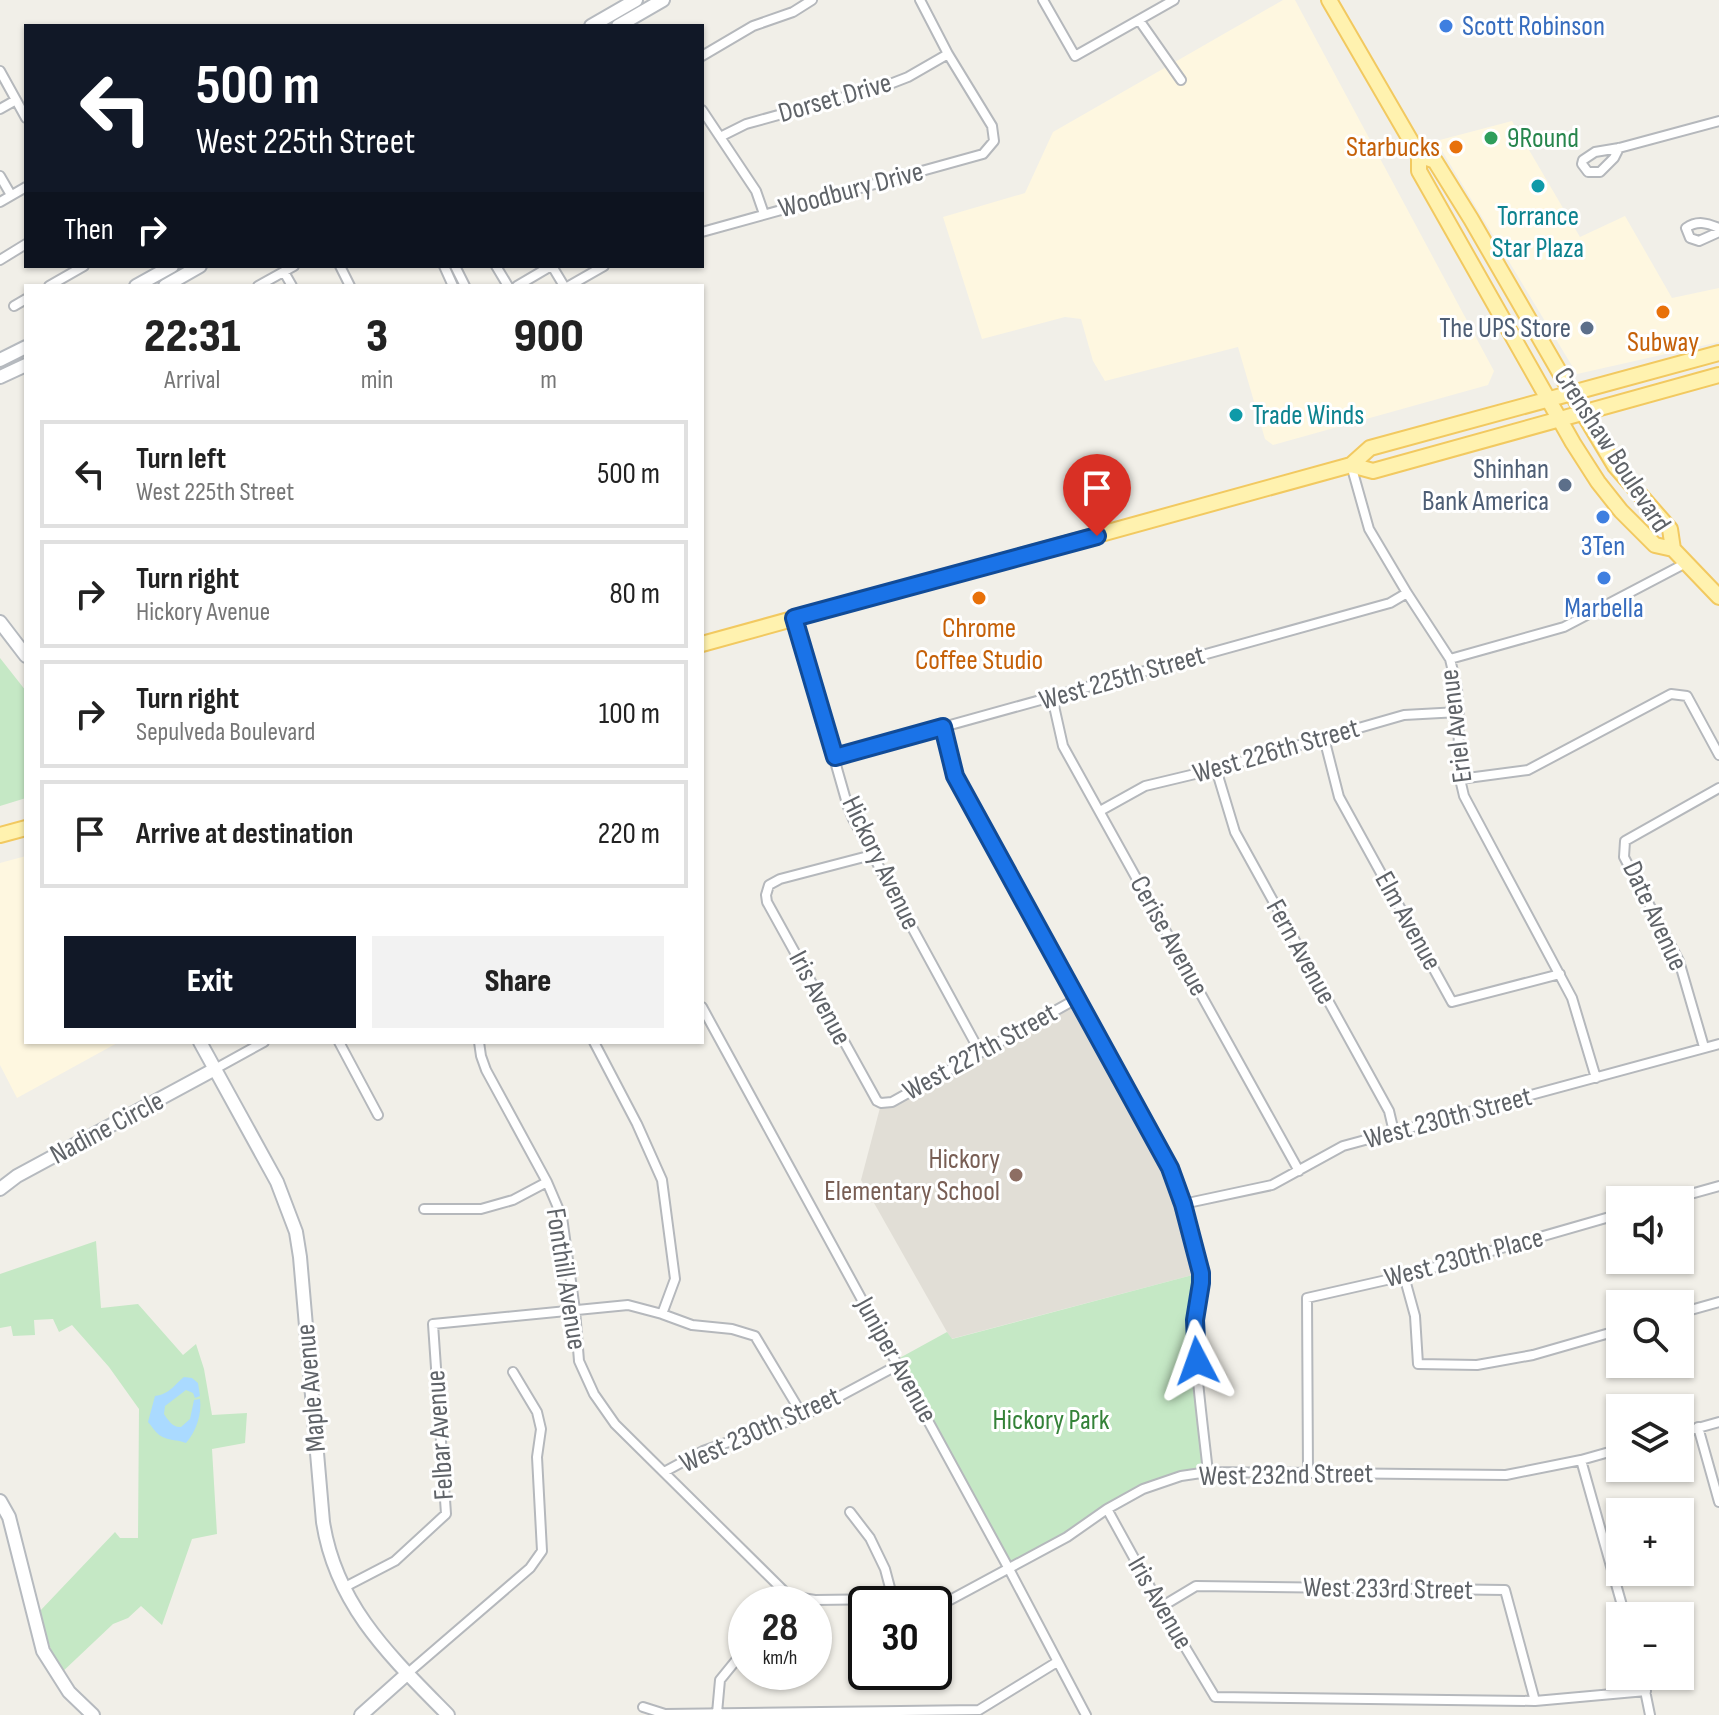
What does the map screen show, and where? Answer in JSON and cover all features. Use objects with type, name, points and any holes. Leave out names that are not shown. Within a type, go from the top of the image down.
[{"type":"main road","name":"Crenshaw Boulevard","points":[[1329,0],[1419,155],[1419,171],[1598,482],[1621,511],[1655,545],[1673,549]]},
{"type":"main road","name":"Crenshaw Boulevard","points":[[1419,155],[1435,161],[1615,466],[1670,529],[1673,549],[1719,597]]},
{"type":"main road","points":[[704,643],[1351,465],[1370,448],[1719,353]]},
{"type":"main road","points":[[1351,465],[1373,471],[1719,375]]},
{"type":"main road","points":[[0,835],[24,829]]},
{"type":"street","points":[[594,24],[636,0]]},
{"type":"street","points":[[621,24],[663,0]]},
{"type":"street","points":[[920,0],[948,54]]},
{"type":"street","points":[[1043,0],[1075,56],[1174,0]]},
{"type":"street","points":[[704,55],[753,26],[793,12],[810,1]]},
{"type":"street","points":[[1139,20],[1181,80]]},
{"type":"street","name":"Dorset Drive","points":[[720,137],[746,124],[890,84],[948,54]]},
{"type":"street","name":"Woodbury Drive","points":[[704,231],[983,154],[994,141],[992,126],[948,54]]},
{"type":"street","points":[[0,71],[24,114]]},
{"type":"street","points":[[0,109],[16,100]]},
{"type":"street","points":[[704,113],[756,191],[764,214]]},
{"type":"street","points":[[1619,148],[1719,121]]},
{"type":"street","points":[[0,176],[11,195]]},
{"type":"street","points":[[0,202],[24,188]]},
{"type":"street","points":[[0,260],[24,245]]},
{"type":"street","points":[[52,284],[80,268]]},
{"type":"street","points":[[169,284],[197,268]]},
{"type":"street","points":[[262,284],[291,268]]},
{"type":"street","points":[[520,284],[548,268]]},
{"type":"street","points":[[570,284],[600,268]]},
{"type":"street","points":[[140,284],[167,269]]},
{"type":"street","points":[[284,272],[291,284]]},
{"type":"street","points":[[14,306],[24,300]]},
{"type":"street","points":[[24,348],[2,359],[4,374],[24,366]]},
{"type":"street","name":"Eriel Avenue","points":[[1351,465],[1369,529],[1450,659],[1457,688],[1460,779],[1464,796],[1572,998],[1596,1078]]},
{"type":"street","points":[[1450,659],[1564,627],[1686,563]]},
{"type":"street","name":"West 225th Street","points":[[835,757],[1390,603],[1407,593]]},
{"type":"street","name":"Hickory Avenue","points":[[794,618],[848,807],[980,1052]]},
{"type":"street","points":[[0,622],[24,653]]},
{"type":"street","points":[[1460,779],[1528,770],[1671,694],[1687,696],[1719,755]]},
{"type":"street","name":"Cerise Avenue","points":[[1052,697],[1063,746],[1299,1171]]},
{"type":"street","name":"West 226th Street","points":[[1100,811],[1145,786],[1404,715],[1459,712]]},
{"type":"street","points":[[943,727],[955,776],[1170,1168],[1183,1204],[1201,1273],[1194,1333],[1208,1472]]},
{"type":"street","name":"Elm Avenue","points":[[1324,738],[1339,797],[1452,1002],[1560,974]]},
{"type":"street","name":"Fern Avenue","points":[[1216,769],[1235,832],[1389,1111],[1394,1132]]},
{"type":"street","name":"Date Avenue","points":[[1704,1047],[1679,961],[1624,857],[1625,841],[1719,788]]},
{"type":"street","name":"Iris Avenue","points":[[872,855],[773,881],[767,890],[767,902],[872,1095],[881,1103]]},
{"type":"street","name":"West 227th Street","points":[[881,1103],[892,1102],[1078,998]]},
{"type":"street","name":"Juniper Avenue","points":[[704,1011],[1086,1715]]},
{"type":"street","name":"Maple Avenue","points":[[201,1044],[277,1182],[296,1232],[328,1548],[343,1588],[368,1628],[448,1715]]},
{"type":"street","points":[[215,1069],[260,1044]]},
{"type":"street","points":[[340,1044],[378,1115]]},
{"type":"street","name":"Fonthill Avenue","points":[[479,1044],[486,1070],[547,1182],[562,1217],[579,1361],[594,1394],[615,1424],[779,1586]]},
{"type":"street","points":[[595,1044],[662,1180],[675,1279],[662,1314]]},
{"type":"street","name":"West 230th Street","points":[[1183,1204],[1272,1185],[1343,1146],[1719,1044]]},
{"type":"street","name":"Nadine Circle","points":[[0,1189],[17,1176],[215,1069]]},
{"type":"street","points":[[424,1209],[481,1209],[513,1200],[547,1182]]},
{"type":"street","points":[[1694,1193],[1719,1186]]},
{"type":"street","name":"West 230th Place","points":[[1308,1473],[1307,1298],[1404,1276],[1606,1218]]},
{"type":"street","points":[[1404,1276],[1415,1316],[1418,1364],[1477,1365],[1533,1355],[1606,1334]]},
{"type":"street","points":[[1694,1309],[1719,1302]]},
{"type":"street","points":[[575,1310],[628,1305],[692,1325],[732,1329],[755,1336],[803,1416]]},
{"type":"street","name":"Felbar Avenue","points":[[343,1588],[395,1561],[446,1514],[433,1324],[575,1310]]},
{"type":"street","name":"West 230th Street","points":[[664,1472],[703,1451],[803,1416],[898,1365]]},
{"type":"street","points":[[361,1715],[530,1568],[542,1551],[537,1457],[541,1429],[537,1412],[513,1372]]},
{"type":"street","points":[[1694,1428],[1719,1422]]},
{"type":"street","points":[[1698,1427],[1719,1502]]},
{"type":"street","name":"West 232nd Street","points":[[952,1599],[1067,1537],[1143,1489],[1181,1476],[1208,1472],[1506,1475],[1606,1453]]},
{"type":"street","points":[[1581,1460],[1621,1602]]},
{"type":"street","points":[[0,1501],[9,1517],[43,1651],[69,1692],[93,1715]]},
{"type":"street","name":"Iris Avenue","points":[[1107,1509],[1215,1697],[1535,1701]]},
{"type":"street","points":[[850,1512],[870,1538],[890,1586]]},
{"type":"street","name":"West 233rd Street","points":[[1161,1607],[1196,1586],[1505,1590],[1535,1701]]},
{"type":"street","points":[[643,1707],[665,1714],[979,1710],[1057,1662]]},
{"type":"street","points":[[717,1713],[720,1680],[728,1670]]},
{"type":"street","points":[[1535,1701],[1646,1691],[1650,1715]]},
{"type":"shaded area","points":[[1283,0],[1295,0],[1494,371],[1488,385],[1273,445],[1265,439],[1238,347],[1105,381],[1093,361],[1081,319],[1065,317],[982,339],[943,217],[1025,193],[1053,132]]},
{"type":"shaded area","points":[[1512,121],[1580,237],[1625,216],[1672,298],[1719,288],[1719,342],[1577,374],[1436,141]]},
{"type":"shaded area","points":[[24,857],[24,1044],[115,1044],[17,1098],[0,1065],[0,863]]},
{"type":"shaded area","name":"Hickory Elementary School","points":[[1077,1000],[1169,1170],[1200,1273],[951,1339],[861,1180],[881,1104]]},
{"type":"green space","points":[[0,658],[24,688],[24,799],[0,806]]},
{"type":"green space","points":[[96,1241],[101,1308],[138,1304],[183,1355],[196,1344],[212,1415],[247,1413],[245,1443],[212,1449],[217,1534],[192,1539],[162,1625],[141,1606],[128,1618],[113,1624],[59,1675],[39,1612],[115,1532],[120,1538],[138,1538],[139,1409],[109,1367],[72,1325],[59,1332],[53,1319],[34,1320],[35,1335],[13,1336],[11,1326],[0,1328],[0,1274]]},
{"type":"green space","name":"Hickory Park","points":[[1200,1273],[1195,1309],[1206,1471],[1181,1475],[1107,1508],[1009,1567],[896,1360],[947,1332],[952,1339]]},
{"type":"water","points":[[184,1377],[198,1383],[200,1396],[195,1398],[193,1393],[186,1390],[165,1406],[164,1414],[173,1425],[181,1427],[190,1419],[194,1400],[200,1399],[198,1422],[186,1443],[163,1437],[148,1422],[155,1396],[168,1391]]},
{"type":"place","name":"Scott Robinson","points":[[1446,26]]},
{"type":"place","name":"9Round","points":[[1491,138]]},
{"type":"place","name":"Starbucks","points":[[1456,147]]},
{"type":"place","name":"Torrance Star Plaza","points":[[1538,186]]},
{"type":"place","name":"Subway","points":[[1663,312]]},
{"type":"place","name":"The UPS Store","points":[[1587,328]]},
{"type":"place","name":"Trade Winds","points":[[1236,415]]},
{"type":"place","name":"Shinhan Bank America","points":[[1565,485]]},
{"type":"place","name":"3Ten","points":[[1603,517]]},
{"type":"place","name":"Marbella","points":[[1604,578]]},
{"type":"place","name":"Chrome Coffee Studio","points":[[979,598]]},
{"type":"place","name":"Hickory Elementary School","points":[[1016,1175]]},
{"type":"route","points":[[1097,536],[794,618],[835,757],[943,727],[955,776],[1177,1185],[1201,1273],[1194,1333],[1197,1361]]}]
